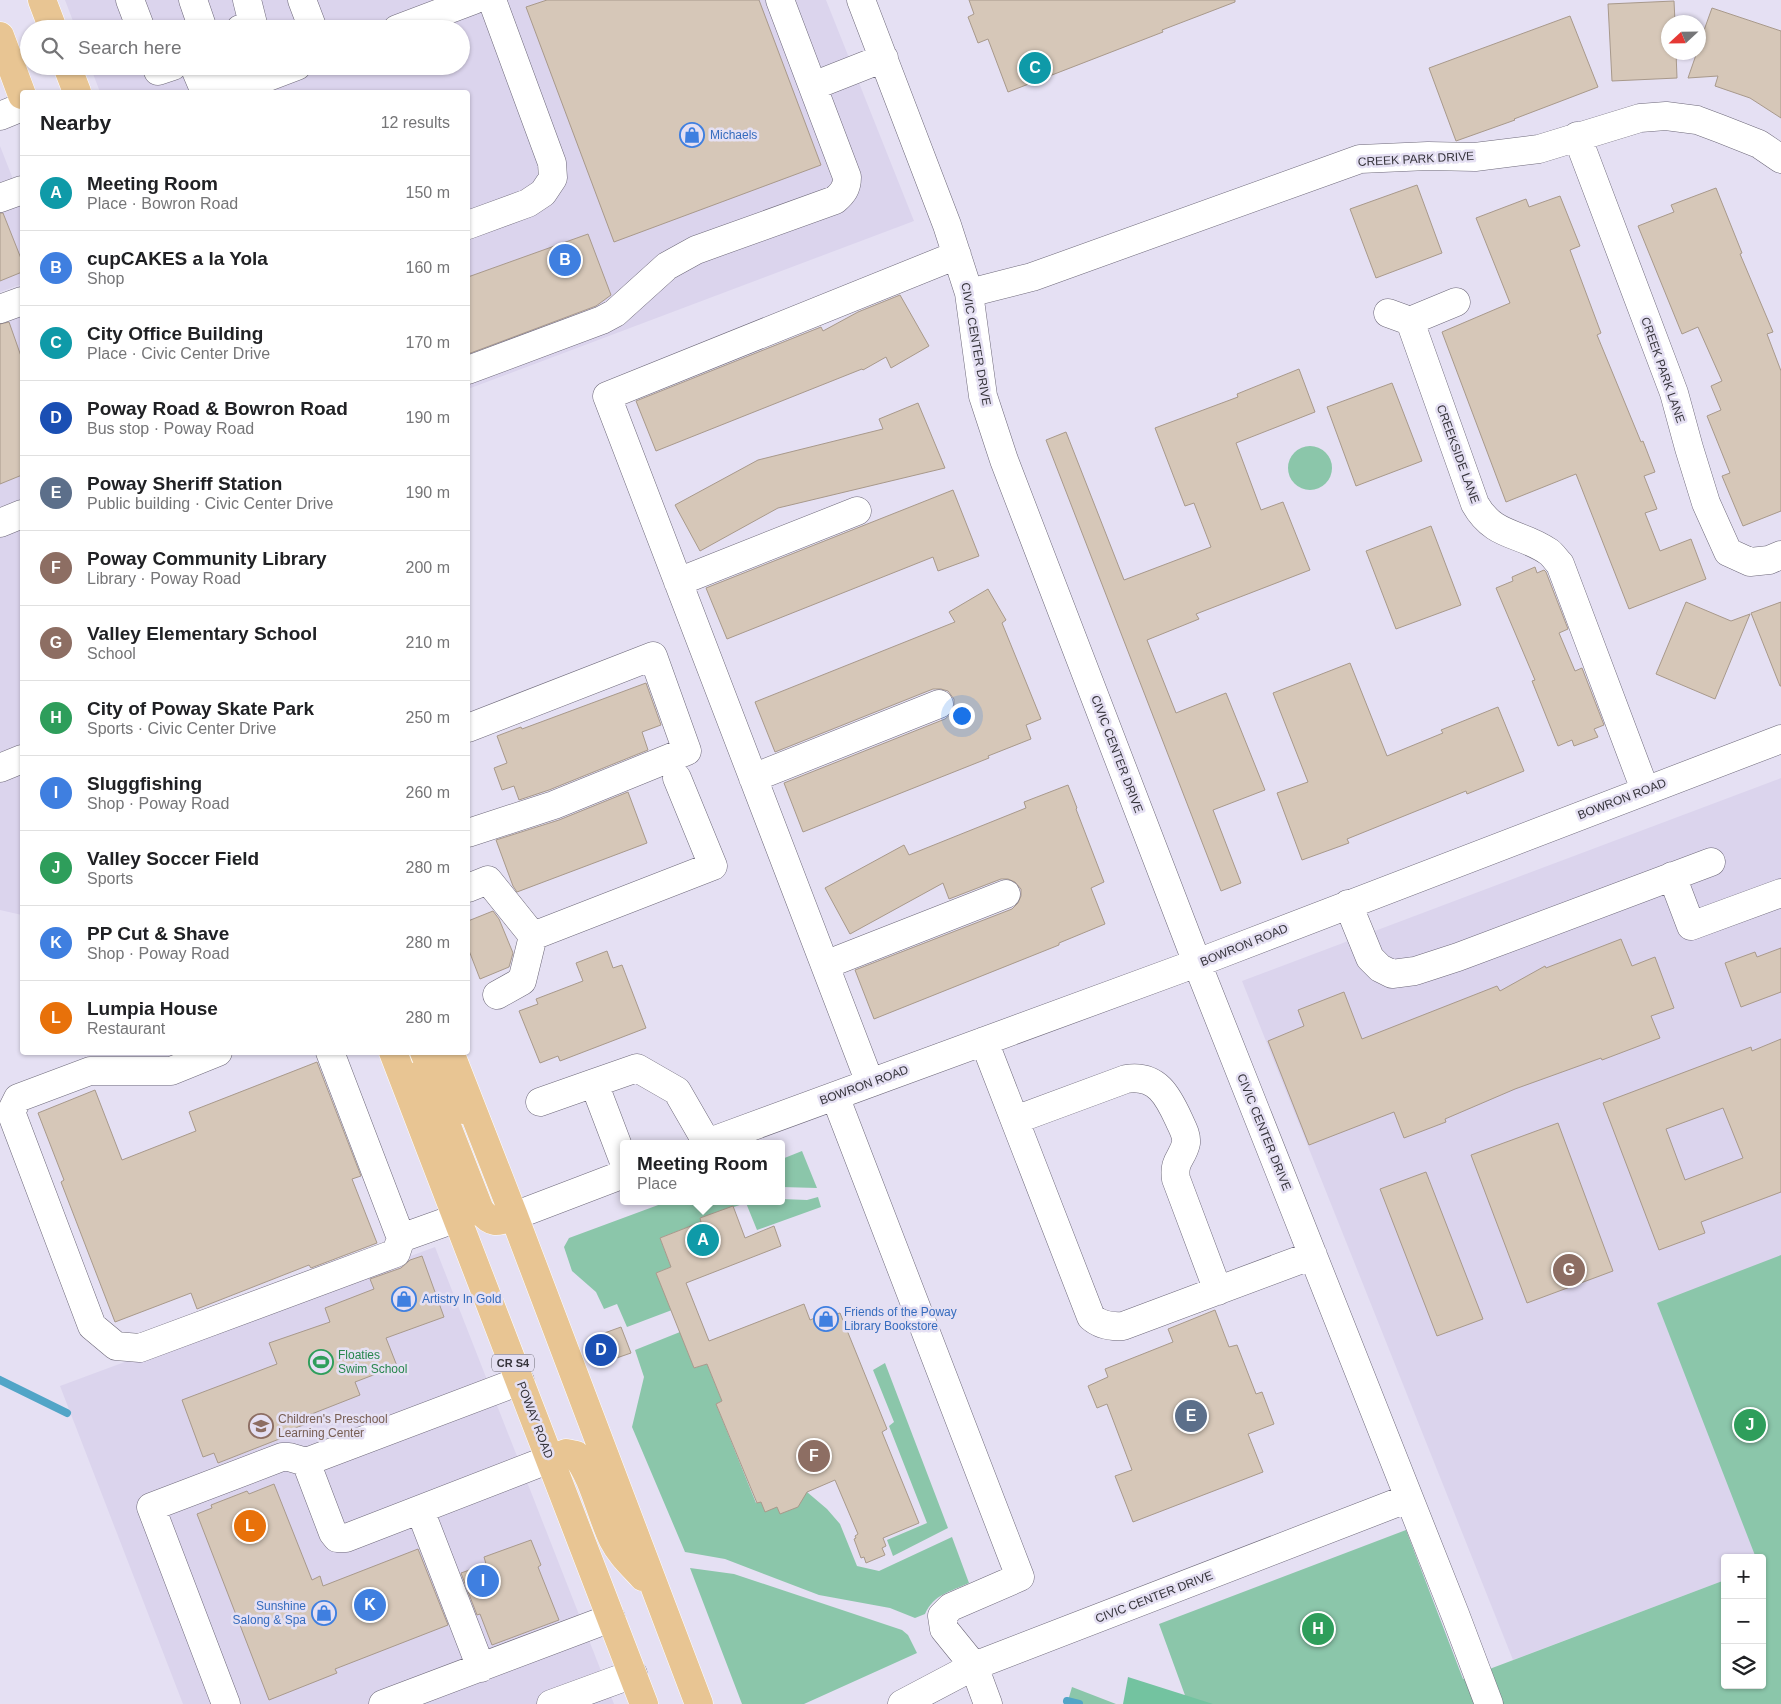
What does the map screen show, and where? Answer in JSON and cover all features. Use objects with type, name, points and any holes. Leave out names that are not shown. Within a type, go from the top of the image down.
[{"type":"main road","points":[[42,0],[50,20]]},
{"type":"main road","points":[[0,36],[20,90]]},
{"type":"main road","points":[[71,75],[76,90]]},
{"type":"main road","points":[[425,1055],[432,1072],[478,1126]]},
{"type":"main road","points":[[451,1055],[514,1216],[655,1591],[700,1704]]},
{"type":"main road","points":[[396,1060],[439,1111],[447,1126],[480,1210],[487,1218],[497,1222],[514,1216]]},
{"type":"main road","name":"POWAY ROAD","points":[[396,1060],[644,1704]]},
{"type":"main road","points":[[550,1459],[566,1452],[576,1455],[586,1472],[614,1541],[622,1554],[655,1591]]},
{"type":"street","points":[[130,0],[138,20]]},
{"type":"street","points":[[193,0],[200,20]]},
{"type":"street","points":[[246,0],[252,20]]},
{"type":"street","points":[[302,0],[310,20]]},
{"type":"street","points":[[421,20],[474,0]]},
{"type":"street","points":[[470,224],[528,204],[543,193],[553,178],[552,163],[492,0]]},
{"type":"street","points":[[470,369],[602,320],[616,313],[667,266],[696,250],[835,200],[845,189],[847,177],[780,0]]},
{"type":"street","name":"CIVIC CENTER DRIVE","points":[[861,0],[947,225],[969,293],[982,396],[992,426],[1197,963],[1490,1704]]},
{"type":"street","points":[[813,86],[884,58]]},
{"type":"street","points":[[197,75],[203,90]]},
{"type":"street","points":[[225,75],[240,90],[276,75]]},
{"type":"street","points":[[0,116],[20,108]]},
{"type":"street","name":"CREEK PARK DRIVE","points":[[969,293],[1032,276],[1360,159],[1428,156],[1475,157],[1539,149],[1640,118],[1666,116],[1697,120],[1759,144],[1781,159]]},
{"type":"street","name":"CREEK PARK LANE","points":[[1577,136],[1674,393],[1706,503],[1728,552],[1750,562],[1769,560],[1781,555]]},
{"type":"street","points":[[0,198],[20,191]]},
{"type":"street","points":[[870,1083],[607,396],[957,255]]},
{"type":"street","points":[[0,309],[20,302]]},
{"type":"street","name":"CREEKSIDE LANE","points":[[1456,302],[1399,317],[1475,504],[1482,515],[1494,527],[1549,552],[1560,564],[1645,790]]},
{"type":"street","points":[[678,582],[857,511]]},
{"type":"street","points":[[0,523],[20,515]]},
{"type":"street","points":[[470,727],[653,656],[687,751],[554,805],[470,832]]},
{"type":"street","points":[[753,778],[939,704]]},
{"type":"street","name":"BOWRON ROAD","points":[[714,1140],[1197,963],[1781,739]]},
{"type":"street","points":[[0,768],[20,760]]},
{"type":"street","points":[[533,936],[713,866],[677,778]]},
{"type":"street","points":[[1348,904],[1370,958],[1380,968],[1392,974],[1415,971],[1458,957],[1711,862]]},
{"type":"street","points":[[1672,876],[1691,926],[1781,893]]},
{"type":"street","points":[[470,887],[488,880],[533,936]]},
{"type":"street","points":[[825,965],[1006,894]]},
{"type":"street","points":[[497,995],[522,981],[533,936]]},
{"type":"street","points":[[984,1041],[1091,1317],[1096,1321],[1103,1325],[1123,1326],[1313,1255]]},
{"type":"street","points":[[211,1055],[171,1071],[90,1071],[18,1098],[12,1112],[92,1326],[116,1346],[140,1348],[396,1253],[401,1238],[331,1055]]},
{"type":"street","points":[[540,1102],[638,1068],[677,1091],[704,1140]]},
{"type":"street","points":[[1014,1120],[1135,1077],[1146,1080],[1162,1090],[1171,1102],[1186,1136],[1183,1150],[1176,1165],[1176,1179],[1218,1291]]},
{"type":"street","points":[[594,1083],[620,1151]]},
{"type":"street","points":[[835,1096],[1020,1577],[951,1607],[942,1616],[944,1629],[974,1666],[988,1704]]},
{"type":"street","points":[[514,1216],[620,1176]]},
{"type":"street","points":[[401,1238],[457,1218]]},
{"type":"street","points":[[226,1704],[151,1507],[282,1456],[306,1462],[520,1381]]},
{"type":"street","points":[[306,1462],[333,1533],[337,1538],[346,1538],[550,1459]]},
{"type":"street","name":"CIVIC CENTER DRIVE","points":[[902,1704],[974,1666],[1409,1498]]},
{"type":"street","points":[[420,1510],[481,1668]]},
{"type":"street","points":[[383,1704],[611,1618]]},
{"type":"street","points":[[551,1704],[633,1674]]},
{"type":"shaded area","points":[[65,0],[826,0],[914,221],[470,388],[470,90],[99,90],[93,75],[470,75],[470,20],[73,20]]},
{"type":"shaded area","points":[[0,146],[20,197],[20,285],[0,292]]},
{"type":"shaded area","points":[[20,286],[20,915],[0,910],[0,294]]},
{"type":"shaded area","points":[[1781,778],[1781,1558],[1766,1558],[1766,1554],[1721,1554],[1721,1582],[1513,1660],[1242,981]]},
{"type":"shaded area","points":[[435,1247],[614,1704],[183,1704],[60,1386]]},
{"type":"green space","points":[[1314,446],[1326,452],[1331,459],[1331,477],[1326,484],[1319,489],[1306,490],[1294,484],[1289,477],[1288,464],[1294,452],[1301,447]]},
{"type":"green space","points":[[802,1151],[817,1188],[785,1187],[785,1158]]},
{"type":"green space","points":[[818,1197],[821,1207],[757,1230],[747,1205],[785,1205],[785,1199],[807,1200]]},
{"type":"green space","points":[[658,1205],[740,1205],[700,1218],[701,1222],[660,1238],[671,1267],[656,1273],[672,1310],[627,1327],[617,1304],[604,1309],[596,1292],[572,1271],[564,1247],[569,1238]]},
{"type":"green space","points":[[1781,1255],[1781,1704],[1204,1704],[1186,1698],[1159,1624],[1406,1530],[1463,1679],[1721,1582],[1721,1689],[1766,1689],[1766,1554],[1754,1554],[1657,1303]]},
{"type":"green space","points":[[680,1332],[694,1368],[707,1364],[722,1401],[716,1404],[756,1503],[807,1492],[827,1509],[840,1524],[857,1566],[879,1571],[952,1537],[969,1583],[949,1591],[938,1598],[925,1614],[915,1618],[890,1608],[819,1595],[725,1559],[685,1552],[632,1427],[644,1377],[635,1350]]},
{"type":"green space","points":[[885,1363],[948,1528],[893,1556],[887,1540],[927,1523],[889,1426],[894,1422],[873,1370]]},
{"type":"green space","points":[[690,1568],[734,1574],[902,1630],[908,1635],[917,1653],[804,1704],[742,1704]]},
{"type":"green space","points":[[1128,1677],[1213,1704],[1123,1704]]},
{"type":"green space","points":[[1072,1687],[1116,1704],[1067,1704]]},
{"type":"building","name":"Michaels","points":[[547,0],[759,0],[821,165],[614,242],[526,7]]},
{"type":"building","points":[[969,0],[1235,0],[1235,2],[1008,92],[988,39],[978,43],[968,17],[974,14]]},
{"type":"building","points":[[1674,1],[1675,15],[1661,15],[1661,60],[1676,60],[1677,78],[1612,81],[1608,4]]},
{"type":"building","points":[[1712,8],[1781,31],[1781,118],[1750,98],[1715,86],[1718,76],[1688,78],[1694,60],[1706,60],[1706,25]]},
{"type":"building","points":[[1570,16],[1598,87],[1456,141],[1429,68]]},
{"type":"building","points":[[1417,185],[1442,253],[1376,278],[1350,209]]},
{"type":"building","points":[[1716,188],[1742,253],[1740,254],[1773,332],[1767,334],[1781,371],[1781,511],[1743,526],[1722,476],[1730,473],[1707,416],[1721,410],[1711,386],[1722,381],[1698,327],[1682,334],[1638,226],[1674,212],[1671,205]]},
{"type":"building","points":[[1560,196],[1580,246],[1570,250],[1601,333],[1597,335],[1655,472],[1644,476],[1657,509],[1645,513],[1660,551],[1691,539],[1706,579],[1629,609],[1576,474],[1506,502],[1442,332],[1510,303],[1476,218],[1526,199],[1529,207]]},
{"type":"building","points":[[0,213],[3,213],[20,256],[20,273],[0,281]]},
{"type":"building","points":[[588,234],[611,295],[596,306],[470,353],[470,276]]},
{"type":"building","points":[[900,295],[929,346],[891,368],[886,357],[863,370],[656,451],[636,401],[821,327],[823,331],[858,312]]},
{"type":"building","points":[[9,322],[20,353],[20,476],[0,484],[0,324]]},
{"type":"building","points":[[1299,369],[1315,412],[1236,443],[1261,510],[1283,502],[1310,570],[1196,614],[1199,619],[1147,640],[1176,713],[1226,693],[1265,790],[1213,810],[1241,883],[1221,891],[1046,440],[1066,432],[1124,580],[1211,547],[1194,503],[1185,506],[1155,428],[1238,397],[1237,394]]},
{"type":"building","points":[[1392,383],[1422,461],[1356,486],[1327,407]]},
{"type":"building","points":[[918,403],[945,468],[778,508],[700,551],[675,505],[758,460],[883,429],[879,419]]},
{"type":"building","points":[[953,490],[979,556],[938,571],[933,557],[727,639],[706,588]]},
{"type":"building","points":[[1431,526],[1461,605],[1396,629],[1366,551]]},
{"type":"building","points":[[1535,567],[1537,573],[1544,570],[1546,572],[1568,629],[1559,633],[1575,671],[1582,668],[1604,725],[1594,729],[1598,737],[1574,746],[1572,740],[1558,746],[1532,681],[1535,680],[1496,588],[1513,581],[1512,577]]},
{"type":"building","points":[[988,589],[1006,620],[1002,623],[1041,719],[1026,725],[1031,739],[988,756],[989,758],[803,832],[784,783],[945,719],[952,713],[954,699],[948,691],[933,689],[775,752],[755,702],[955,622],[949,612]]},
{"type":"building","points":[[1686,602],[1731,621],[1750,614],[1715,699],[1656,674]]},
{"type":"building","points":[[1781,602],[1781,686],[1780,686],[1751,613]]},
{"type":"building","points":[[1350,663],[1387,756],[1443,733],[1441,730],[1498,707],[1524,771],[1467,794],[1466,791],[1347,839],[1349,843],[1302,860],[1277,793],[1308,782],[1273,693]]},
{"type":"building","points":[[646,683],[661,725],[642,732],[648,750],[549,790],[519,800],[514,786],[502,790],[494,768],[507,763],[497,736],[521,727],[522,729]]},
{"type":"building","points":[[1068,785],[1104,882],[1091,888],[1105,924],[1059,943],[1059,945],[874,1019],[855,970],[1012,909],[1018,903],[1021,889],[1015,882],[1001,879],[949,899],[943,883],[850,934],[825,888],[904,845],[909,855],[1026,808],[1024,802]]},
{"type":"building","points":[[628,792],[647,843],[517,892],[496,840],[559,820]]},
{"type":"building","points":[[493,911],[499,919],[513,953],[509,967],[480,979],[470,953],[470,920]]},
{"type":"building","points":[[1621,939],[1632,966],[1655,957],[1674,1008],[1651,1016],[1660,1038],[1602,1060],[1601,1058],[1515,1089],[1445,1119],[1446,1122],[1404,1138],[1394,1112],[1309,1145],[1268,1041],[1304,1026],[1298,1010],[1344,992],[1362,1039],[1497,986],[1500,991],[1545,966],[1546,968]]},
{"type":"building","points":[[1781,948],[1781,992],[1741,1007],[1725,963],[1755,952],[1757,957]]},
{"type":"building","points":[[607,951],[613,968],[622,965],[646,1028],[560,1061],[558,1056],[540,1063],[519,1011],[538,1004],[536,999],[583,981],[576,963]]},
{"type":"building","points":[[1781,1039],[1781,1192],[1701,1222],[1705,1233],[1659,1250],[1603,1103],[1751,1047],[1752,1051]],"holes":[[[1723,1108],[1743,1158],[1685,1180],[1666,1129]]]},
{"type":"building","points":[[317,1062],[361,1176],[352,1179],[377,1243],[311,1268],[309,1265],[197,1309],[191,1293],[115,1322],[61,1182],[64,1180],[38,1113],[95,1090],[122,1160],[196,1131],[189,1112]]},
{"type":"building","points":[[1558,1123],[1613,1271],[1527,1303],[1471,1155]]},
{"type":"building","points":[[1426,1172],[1483,1319],[1437,1336],[1380,1189]]},
{"type":"building","points":[[733,1206],[745,1238],[774,1226],[781,1246],[686,1283],[709,1341],[804,1304],[810,1320],[831,1311],[833,1315],[840,1313],[887,1429],[882,1432],[919,1523],[883,1538],[886,1546],[882,1548],[885,1555],[866,1563],[864,1557],[861,1558],[854,1539],[858,1534],[835,1480],[807,1492],[798,1507],[780,1514],[777,1507],[765,1512],[761,1502],[757,1503],[716,1404],[722,1401],[707,1364],[694,1368],[656,1273],[671,1267],[660,1238],[701,1222],[700,1218]]},
{"type":"building","points":[[422,1256],[444,1317],[386,1338],[397,1366],[355,1382],[360,1395],[304,1417],[306,1424],[290,1430],[292,1434],[218,1463],[214,1453],[203,1457],[182,1400],[277,1364],[269,1343],[330,1322],[325,1308],[374,1289],[370,1279],[401,1268],[410,1260]]},
{"type":"building","points":[[1215,1310],[1229,1347],[1237,1345],[1256,1394],[1262,1392],[1274,1424],[1248,1434],[1263,1472],[1133,1522],[1115,1476],[1132,1470],[1107,1404],[1097,1408],[1088,1386],[1108,1377],[1105,1369],[1173,1342],[1168,1329]]},
{"type":"building","points":[[621,1327],[631,1353],[605,1362],[596,1336]]},
{"type":"building","points":[[274,1484],[312,1580],[320,1576],[323,1586],[418,1549],[448,1625],[335,1669],[337,1673],[269,1700],[197,1514],[212,1508],[211,1505],[247,1491],[249,1494]]},
{"type":"building","points":[[531,1540],[541,1565],[538,1567],[559,1620],[492,1645],[480,1614],[477,1615],[461,1573],[486,1564],[484,1557]]},
{"type":"waterway","points":[[0,1380],[67,1413]]},
{"type":"waterway","points":[[1067,1701],[1079,1704]]},
{"type":"place","name":"City Office Building","points":[[1035,68]]},
{"type":"place","name":"Michaels","points":[[692,135]]},
{"type":"place","name":"cupCAKES a la Yola","points":[[565,260]]},
{"type":"place","name":"Meeting Room","points":[[703,1240]]},
{"type":"place","name":"Valley Elementary School","points":[[1569,1270]]},
{"type":"place","name":"Artistry In Gold","points":[[404,1299]]},
{"type":"place","name":"Friends of the Poway Library Bookstore","points":[[826,1319]]},
{"type":"place","name":"Poway Road & Bowron Road","points":[[601,1350]]},
{"type":"place","name":"Floaties Swim School","points":[[321,1362]]},
{"type":"place","name":"Poway Sheriff Station","points":[[1191,1416]]},
{"type":"place","name":"Valley Soccer Field","points":[[1750,1425]]},
{"type":"place","name":"Children's Preschool Learning Center","points":[[261,1426]]},
{"type":"place","name":"Poway Community Library","points":[[814,1456]]},
{"type":"place","name":"Lumpia House","points":[[250,1526]]},
{"type":"place","name":"Sluggfishing","points":[[483,1581]]},
{"type":"place","name":"PP Cut & Shave","points":[[370,1605]]},
{"type":"place","name":"Sunshine Salong & Spa","points":[[324,1613]]},
{"type":"place","name":"City of Poway Skate Park","points":[[1318,1629]]}]
